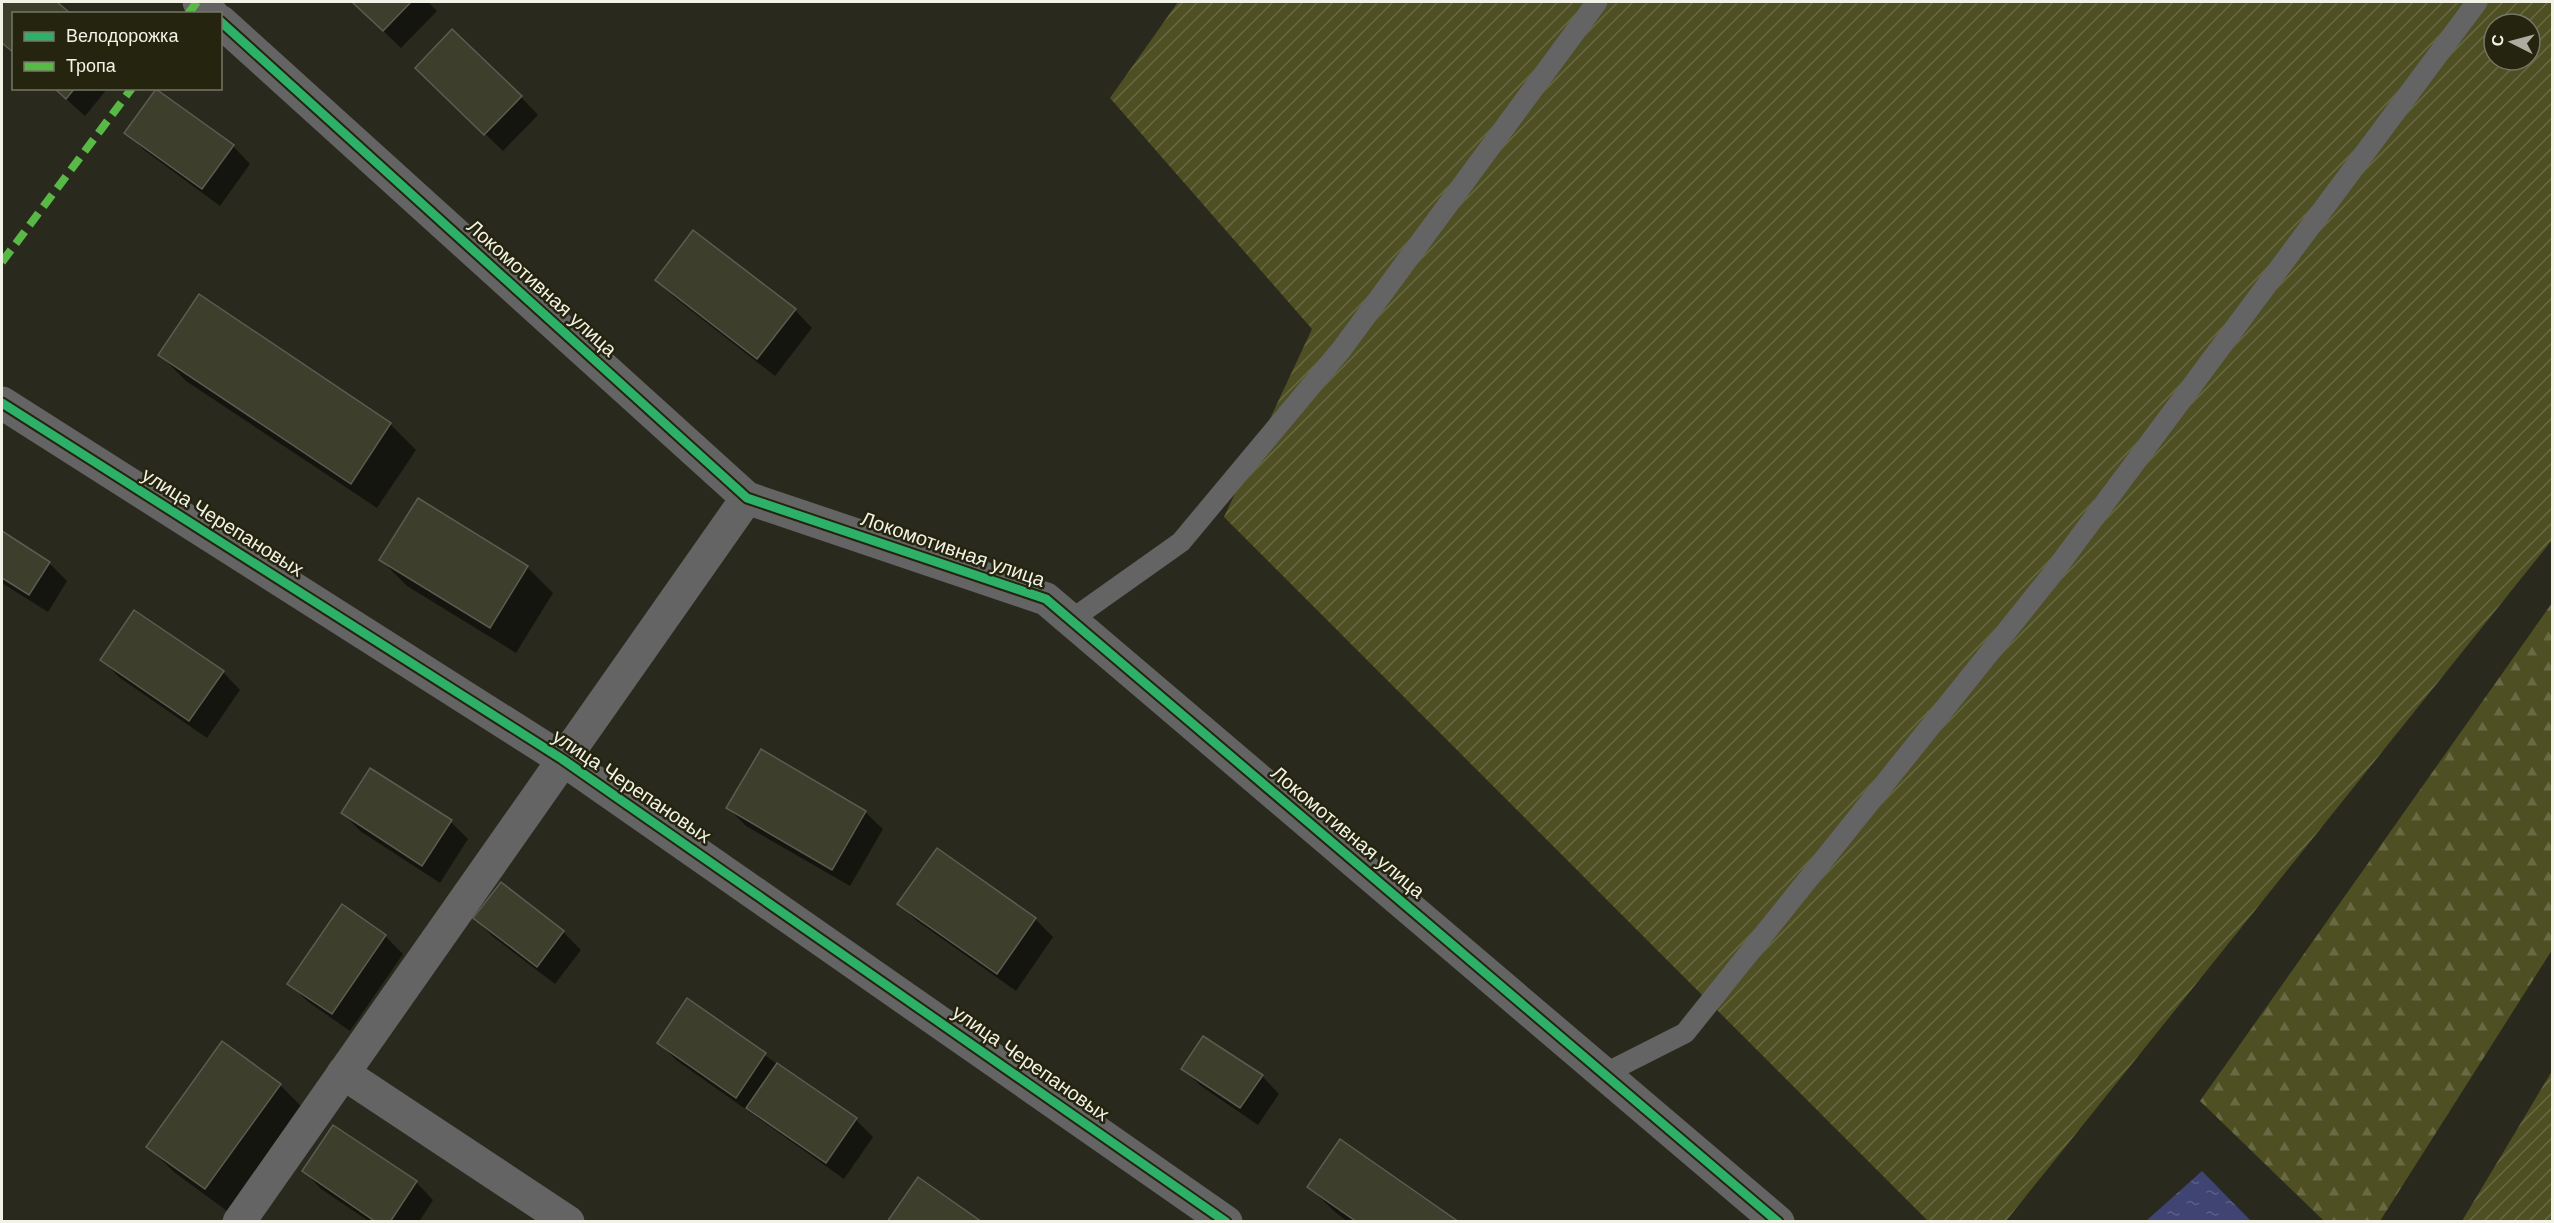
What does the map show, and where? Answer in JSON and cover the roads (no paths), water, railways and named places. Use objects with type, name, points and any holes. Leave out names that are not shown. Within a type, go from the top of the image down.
[{"type":"street","name":"Локомотивная улица","points":[[222,23],[747,498],[1046,599],[1778,1221]]},
{"type":"street","name":"улица Черепановых","points":[[2,403],[562,759],[1226,1221]]},
{"type":"street","points":[[239,1221],[747,498]]},
{"type":"street","points":[[343,1073],[568,1221]]},
{"type":"lane","points":[[1071,620],[1180,542],[1341,350],[1597,2]]},
{"type":"lane","points":[[1604,1074],[1685,1033],[2050,577],[2477,2]]},
{"type":"water","points":[[2202,1171],[2251,1221],[2146,1221]]}]
